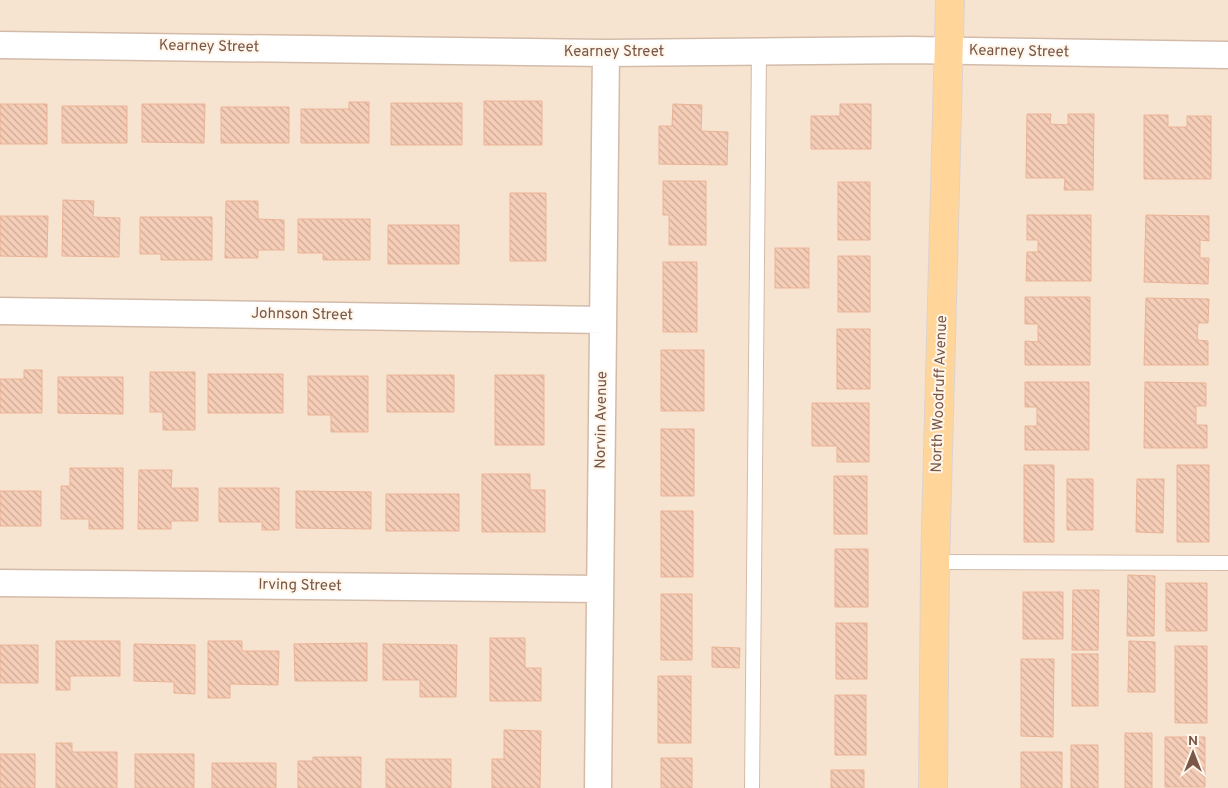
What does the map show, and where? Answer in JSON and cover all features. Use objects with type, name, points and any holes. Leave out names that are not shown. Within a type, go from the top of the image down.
[{"type":"main road","name":"North Woodruff Avenue","points":[[933,788],[935,562],[950,0]]},
{"type":"street","name":"Kearney Street","points":[[0,45],[606,53],[910,50],[1228,55]]},
{"type":"street","name":"Norvin Avenue","points":[[598,788],[606,53]]},
{"type":"street","name":"Johnson Street","points":[[0,311],[603,320]]},
{"type":"street","name":"Irving Street","points":[[0,584],[599,588]]},
{"type":"lane","points":[[752,788],[759,51]]},
{"type":"lane","points":[[935,562],[1228,563]]},
{"type":"shaded area","points":[[0,0],[1228,0],[1228,788],[0,788]]},
{"type":"building","points":[[484,101],[542,101],[542,145],[484,145]]},
{"type":"building","points":[[349,102],[369,102],[369,143],[301,143],[301,109],[349,109]]},
{"type":"building","points":[[391,103],[462,103],[462,145],[391,145]]},
{"type":"building","points":[[0,104],[47,104],[47,144],[0,144]]},
{"type":"building","points":[[142,104],[205,104],[204,143],[142,142]]},
{"type":"building","points":[[673,104],[702,105],[701,131],[728,132],[727,165],[659,164],[659,126],[672,126]]},
{"type":"building","points":[[840,104],[871,104],[871,149],[811,149],[811,116],[840,116]]},
{"type":"building","points":[[62,106],[127,106],[127,143],[62,143]]},
{"type":"building","points":[[221,107],[289,107],[289,143],[221,143]]},
{"type":"building","points":[[1027,114],[1051,114],[1050,124],[1068,125],[1068,114],[1094,114],[1093,190],[1064,190],[1065,178],[1026,178]]},
{"type":"building","points":[[1144,115],[1168,115],[1168,127],[1187,127],[1187,116],[1211,116],[1211,179],[1144,179]]},
{"type":"building","points":[[663,181],[706,181],[706,245],[669,245],[669,215],[663,215]]},
{"type":"building","points":[[838,182],[870,182],[870,240],[838,240]]},
{"type":"building","points":[[510,193],[546,193],[546,261],[510,261]]},
{"type":"building","points":[[63,200],[94,201],[93,217],[120,218],[119,257],[62,256]]},
{"type":"building","points":[[226,201],[258,201],[258,219],[284,220],[284,250],[258,250],[258,258],[225,258]]},
{"type":"building","points":[[1027,215],[1091,215],[1091,281],[1026,281],[1027,252],[1038,252],[1038,240],[1027,240]]},
{"type":"building","points":[[1146,215],[1209,216],[1209,241],[1200,240],[1200,258],[1209,258],[1208,284],[1144,282]]},
{"type":"building","points":[[0,216],[48,216],[47,257],[0,256]]},
{"type":"building","points":[[140,217],[212,217],[212,260],[161,260],[161,254],[140,254]]},
{"type":"building","points":[[298,219],[370,219],[370,260],[323,260],[323,253],[298,253]]},
{"type":"building","points":[[388,225],[459,225],[459,264],[388,264]]},
{"type":"building","points":[[775,248],[809,248],[809,288],[775,288]]},
{"type":"building","points":[[838,256],[870,256],[870,312],[838,312]]},
{"type":"building","points":[[663,262],[697,262],[697,332],[663,332]]},
{"type":"building","points":[[1025,297],[1090,297],[1090,365],[1025,365],[1025,341],[1038,342],[1038,324],[1025,324]]},
{"type":"building","points":[[1146,298],[1209,299],[1208,323],[1198,323],[1197,340],[1208,341],[1208,365],[1144,365]]},
{"type":"building","points":[[837,329],[870,329],[870,389],[837,389]]},
{"type":"building","points":[[661,350],[704,350],[704,411],[661,411]]},
{"type":"building","points":[[24,370],[42,370],[42,413],[0,413],[0,379],[24,379]]},
{"type":"building","points":[[150,372],[195,372],[195,430],[163,430],[163,412],[150,412]]},
{"type":"building","points":[[208,374],[283,374],[283,413],[208,413]]},
{"type":"building","points":[[387,375],[454,375],[454,412],[387,412]]},
{"type":"building","points":[[495,375],[544,375],[544,445],[495,445]]},
{"type":"building","points":[[308,376],[368,376],[368,432],[331,432],[331,415],[308,415]]},
{"type":"building","points":[[58,377],[123,377],[123,414],[58,413]]},
{"type":"building","points":[[1025,382],[1089,382],[1089,450],[1025,450],[1025,426],[1037,426],[1037,407],[1025,407]]},
{"type":"building","points":[[1145,382],[1206,383],[1206,406],[1196,406],[1196,425],[1207,425],[1207,448],[1144,448]]},
{"type":"building","points":[[812,403],[869,403],[869,462],[837,462],[837,446],[812,446]]},
{"type":"building","points":[[661,429],[694,429],[694,496],[661,496]]},
{"type":"building","points":[[1024,465],[1054,465],[1054,542],[1024,542]]},
{"type":"building","points":[[1177,465],[1209,465],[1209,542],[1177,542]]},
{"type":"building","points":[[70,468],[123,468],[123,529],[89,529],[89,519],[61,519],[61,486],[70,486]]},
{"type":"building","points":[[139,470],[172,470],[171,488],[198,488],[198,521],[171,521],[171,529],[138,529]]},
{"type":"building","points":[[482,474],[530,474],[530,490],[545,490],[545,532],[482,532]]},
{"type":"building","points":[[834,476],[867,476],[867,534],[834,534]]},
{"type":"building","points":[[1067,479],[1093,479],[1093,530],[1067,530]]},
{"type":"building","points":[[1137,479],[1164,479],[1163,533],[1136,532]]},
{"type":"building","points":[[219,488],[279,488],[279,530],[262,530],[262,522],[219,522]]},
{"type":"building","points":[[0,491],[41,491],[41,526],[0,526]]},
{"type":"building","points":[[296,491],[371,492],[371,529],[296,528]]},
{"type":"building","points":[[386,494],[459,494],[459,531],[386,531]]},
{"type":"building","points":[[661,511],[693,511],[693,577],[661,577]]},
{"type":"building","points":[[835,549],[868,549],[868,607],[835,607]]},
{"type":"building","points":[[1128,575],[1155,576],[1154,636],[1127,636]]},
{"type":"building","points":[[1166,583],[1207,583],[1207,631],[1166,631]]},
{"type":"building","points":[[1073,590],[1099,590],[1098,650],[1072,650]]},
{"type":"building","points":[[1023,592],[1063,592],[1063,639],[1023,639]]},
{"type":"building","points":[[661,594],[692,594],[692,660],[661,660]]},
{"type":"building","points":[[836,623],[867,623],[867,679],[836,679]]},
{"type":"building","points":[[490,638],[525,638],[525,668],[541,668],[541,701],[490,701]]},
{"type":"building","points":[[56,641],[120,641],[120,676],[70,676],[70,690],[56,690]]},
{"type":"building","points":[[208,641],[242,641],[242,651],[279,651],[278,685],[230,684],[230,698],[208,698]]},
{"type":"building","points":[[1129,641],[1155,642],[1155,692],[1128,692]]},
{"type":"building","points":[[367,643],[367,681],[295,681],[294,644]]},
{"type":"building","points":[[134,644],[195,645],[195,694],[174,693],[174,682],[134,681]]},
{"type":"building","points":[[383,644],[457,645],[456,697],[420,697],[420,680],[383,680]]},
{"type":"building","points":[[0,645],[38,645],[38,683],[0,683]]},
{"type":"building","points":[[1175,646],[1207,646],[1207,723],[1175,723]]},
{"type":"building","points":[[712,647],[740,648],[739,668],[712,667]]},
{"type":"building","points":[[1072,654],[1098,654],[1098,706],[1072,706]]},
{"type":"building","points":[[1021,659],[1054,659],[1053,737],[1021,736]]},
{"type":"building","points":[[658,676],[691,676],[691,743],[658,743]]},
{"type":"building","points":[[835,695],[866,695],[866,755],[835,755]]},
{"type":"building","points":[[504,730],[541,731],[540,788],[492,788],[492,759],[504,759]]},
{"type":"building","points":[[1125,733],[1152,733],[1152,788],[1125,788]]},
{"type":"building","points":[[1165,737],[1205,737],[1205,787],[1165,787]]},
{"type":"building","points":[[56,743],[72,743],[72,752],[117,752],[117,788],[56,788]]},
{"type":"building","points":[[1071,745],[1098,745],[1098,788],[1071,788]]},
{"type":"building","points":[[1021,752],[1062,752],[1062,788],[1021,788]]},
{"type":"building","points":[[0,754],[35,754],[35,788],[0,788]]},
{"type":"building","points":[[135,754],[194,754],[194,788],[135,788]]},
{"type":"building","points":[[313,757],[361,757],[361,788],[298,788],[298,761],[313,761]]},
{"type":"building","points":[[661,758],[692,758],[692,788],[661,788]]},
{"type":"building","points":[[386,759],[451,759],[451,788],[386,788]]},
{"type":"building","points":[[212,763],[276,763],[276,788],[212,788]]},
{"type":"building","points":[[831,770],[864,770],[864,788],[831,788]]}]
